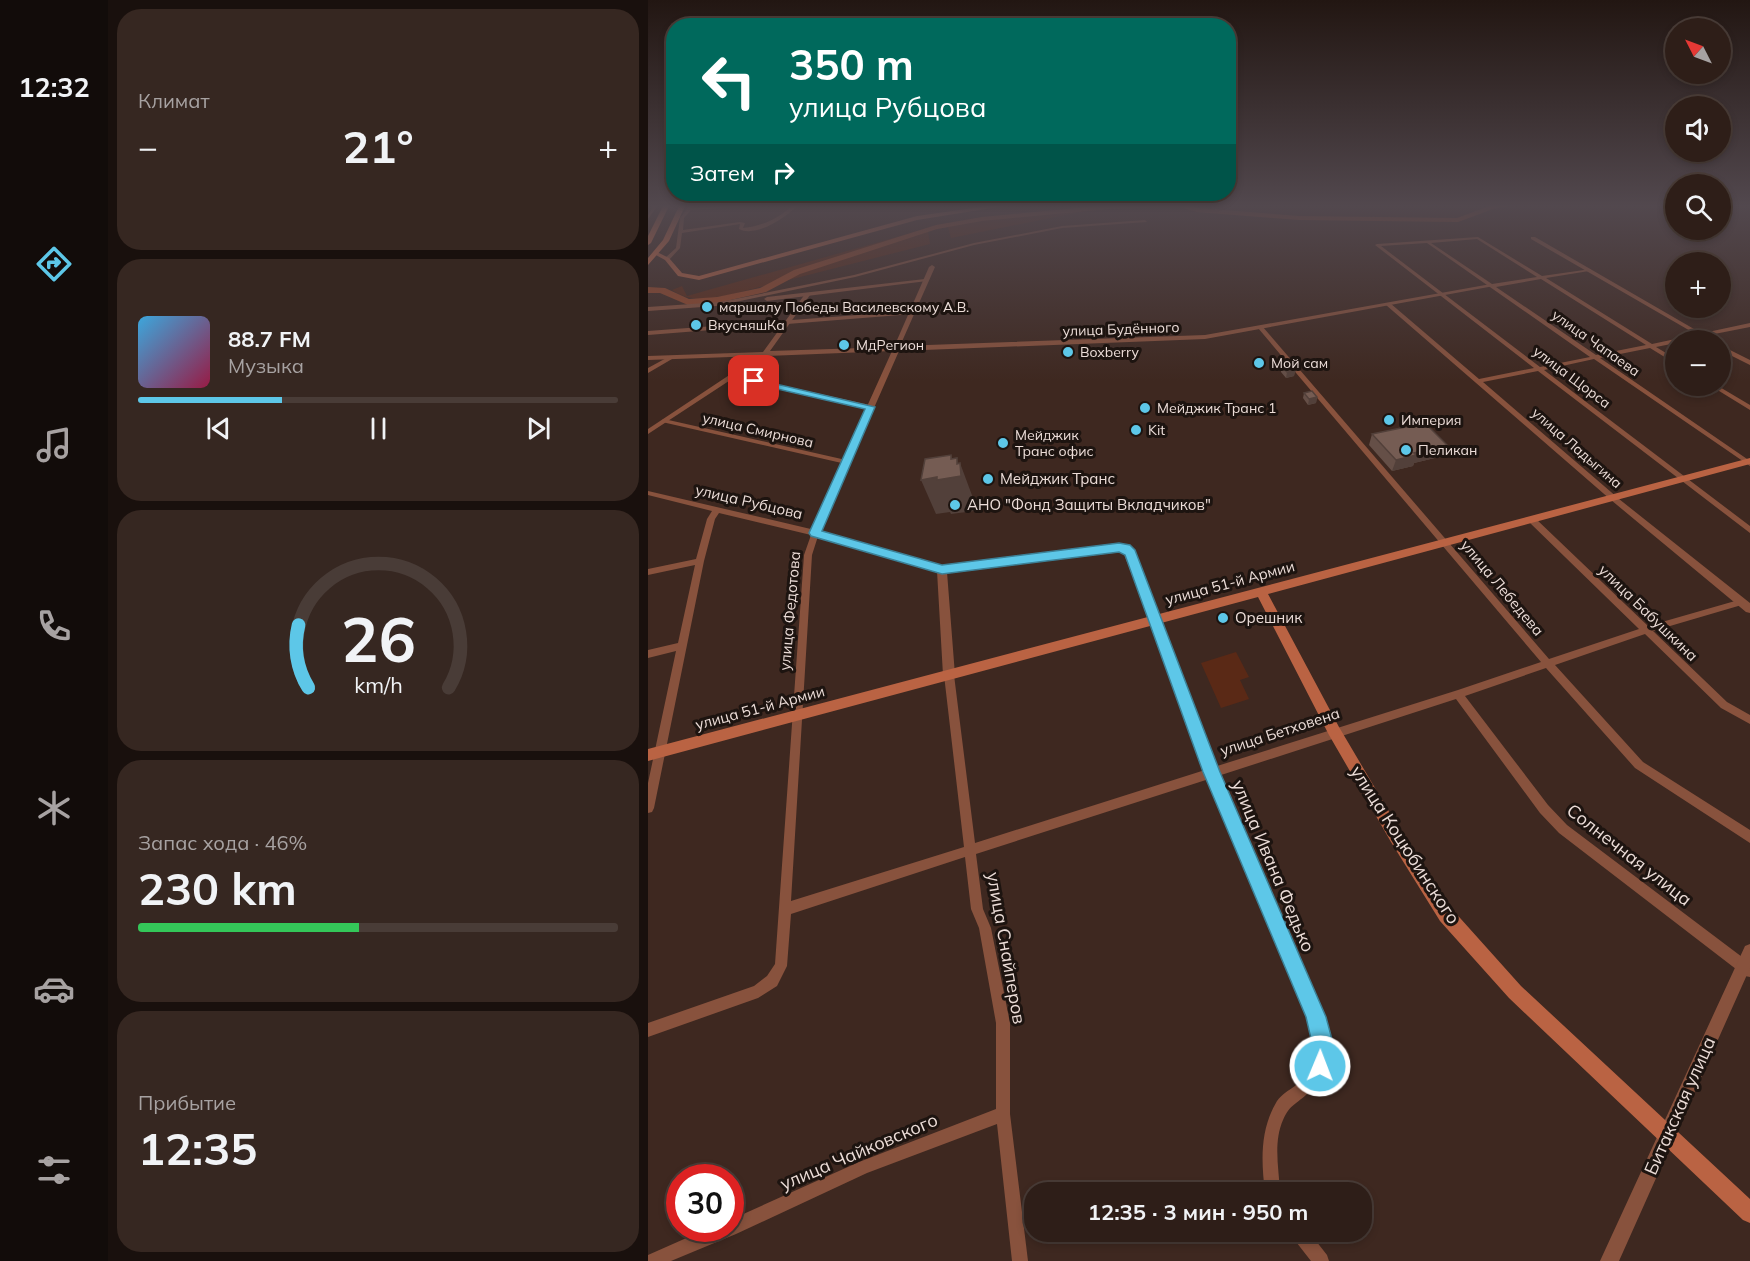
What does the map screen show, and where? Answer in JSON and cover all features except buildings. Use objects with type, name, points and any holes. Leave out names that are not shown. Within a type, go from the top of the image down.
[{"type":"main road","points":[[670,263],[680,276],[699,278],[754,263]]},
{"type":"main road","name":"улица 51-й Армии","points":[[654,754],[1749,462]]},
{"type":"main road","name":"улица Коцюбинского","points":[[1261,592],[1334,731],[1396,837],[1446,915],[1515,992],[1750,1213]]},
{"type":"street","points":[[716,304],[855,276],[904,263]]},
{"type":"street","name":"улица Щорса","points":[[1400,263],[1750,530]]},
{"type":"street","name":"улица Чапаева","points":[[1458,263],[1749,462]]},
{"type":"street","points":[[1517,263],[1665,356]]},
{"type":"street","points":[[1576,263],[1692,330]]},
{"type":"street","name":"улица Федотова","points":[[648,1030],[758,991],[772,981],[781,966],[808,555],[815,533],[932,267]]},
{"type":"street","name":"улица Будённого","points":[[648,358],[1205,337],[1589,270]]},
{"type":"street","points":[[648,309],[807,295],[925,280]]},
{"type":"street","points":[[648,432],[764,355],[807,295]]},
{"type":"street","name":"улица Ладыгина","points":[[1388,304],[1614,498],[1747,604]]},
{"type":"street","points":[[648,333],[911,313]]},
{"type":"street","points":[[1726,330],[1750,325]]},
{"type":"street","name":"улица Лебедева","points":[[1260,327],[1547,663],[1640,765],[1750,837]]},
{"type":"street","points":[[1479,381],[1665,344]]},
{"type":"street","points":[[1731,352],[1750,363]]},
{"type":"street","points":[[648,371],[670,358]]},
{"type":"street","points":[[731,376],[870,407]]},
{"type":"street","points":[[1730,396],[1750,408]]},
{"type":"street","name":"улица Смирнова","points":[[664,422],[846,462]]},
{"type":"street","name":"улица Рубцова","points":[[648,493],[815,533],[942,569],[1126,548]]},
{"type":"street","points":[[648,808],[654,754],[683,646],[700,561],[711,519],[716,511]]},
{"type":"street","name":"улица Бабушкина","points":[[1532,520],[1724,705],[1750,720]]},
{"type":"street","name":"улица Ивана Федько","points":[[1126,548],[1212,772],[1316,1017],[1323,1043],[1320,1066],[1303,1088],[1285,1102],[1272,1129],[1268,1158],[1272,1182]]},
{"type":"street","points":[[648,572],[700,561]]},
{"type":"street","name":"улица Снайперов","points":[[942,569],[949,675],[977,909],[985,928],[1004,1023],[1003,1114],[1020,1261]]},
{"type":"street","name":"улица Бетховена","points":[[786,909],[1334,731],[1458,694],[1646,630],[1747,604]]},
{"type":"street","points":[[648,654],[683,646]]},
{"type":"street","name":"Солнечная улица","points":[[1458,694],[1544,809],[1563,829],[1748,962]]},
{"type":"street","name":"Битакская улица","points":[[1609,1261],[1748,962]]},
{"type":"street","name":"улица Чайковского","points":[[744,1222],[864,1167],[1003,1114]]},
{"type":"street","name":"улица Чайковского","points":[[652,1261],[697,1242]]},
{"type":"street","points":[[1307,1242],[1321,1261]]},
{"type":"shaded area","points":[[805,263],[856,263],[729,295],[693,298],[686,297],[672,290],[682,286],[687,296]]},
{"type":"shaded area","points":[[1236,652],[1249,677],[1240,680],[1249,699],[1221,708],[1201,663]]},
{"type":"waterway","points":[[648,290],[662,290],[688,302],[717,300],[763,290],[797,272],[825,263]]},
{"type":"place","name":"маршалу Победы Василевскому А.В.","points":[[707,307]]},
{"type":"place","name":"ВкусняшКа","points":[[696,325]]},
{"type":"place","name":"МдРегион","points":[[844,345]]},
{"type":"place","name":"Boxberry","points":[[1068,352]]},
{"type":"place","name":"Мой сам","points":[[1259,363]]},
{"type":"place","name":"Мейджик Транс 1","points":[[1145,408]]},
{"type":"place","name":"Империя","points":[[1389,420]]},
{"type":"place","name":"Kit","points":[[1136,430]]},
{"type":"place","name":"Мейджик Транс офис","points":[[1003,443]]},
{"type":"place","name":"Пеликан","points":[[1406,450]]},
{"type":"place","name":"Мейджик Транс","points":[[988,479]]},
{"type":"place","name":"АНО \"Фонд Защиты Вкладчиков\"","points":[[955,505]]},
{"type":"place","name":"Орешник","points":[[1223,618]]},
{"type":"route","points":[[754,381],[870,407],[815,533],[942,569],[1126,548],[1130,553],[1189,706],[1212,772],[1316,1017],[1323,1043],[1320,1066]]}]
